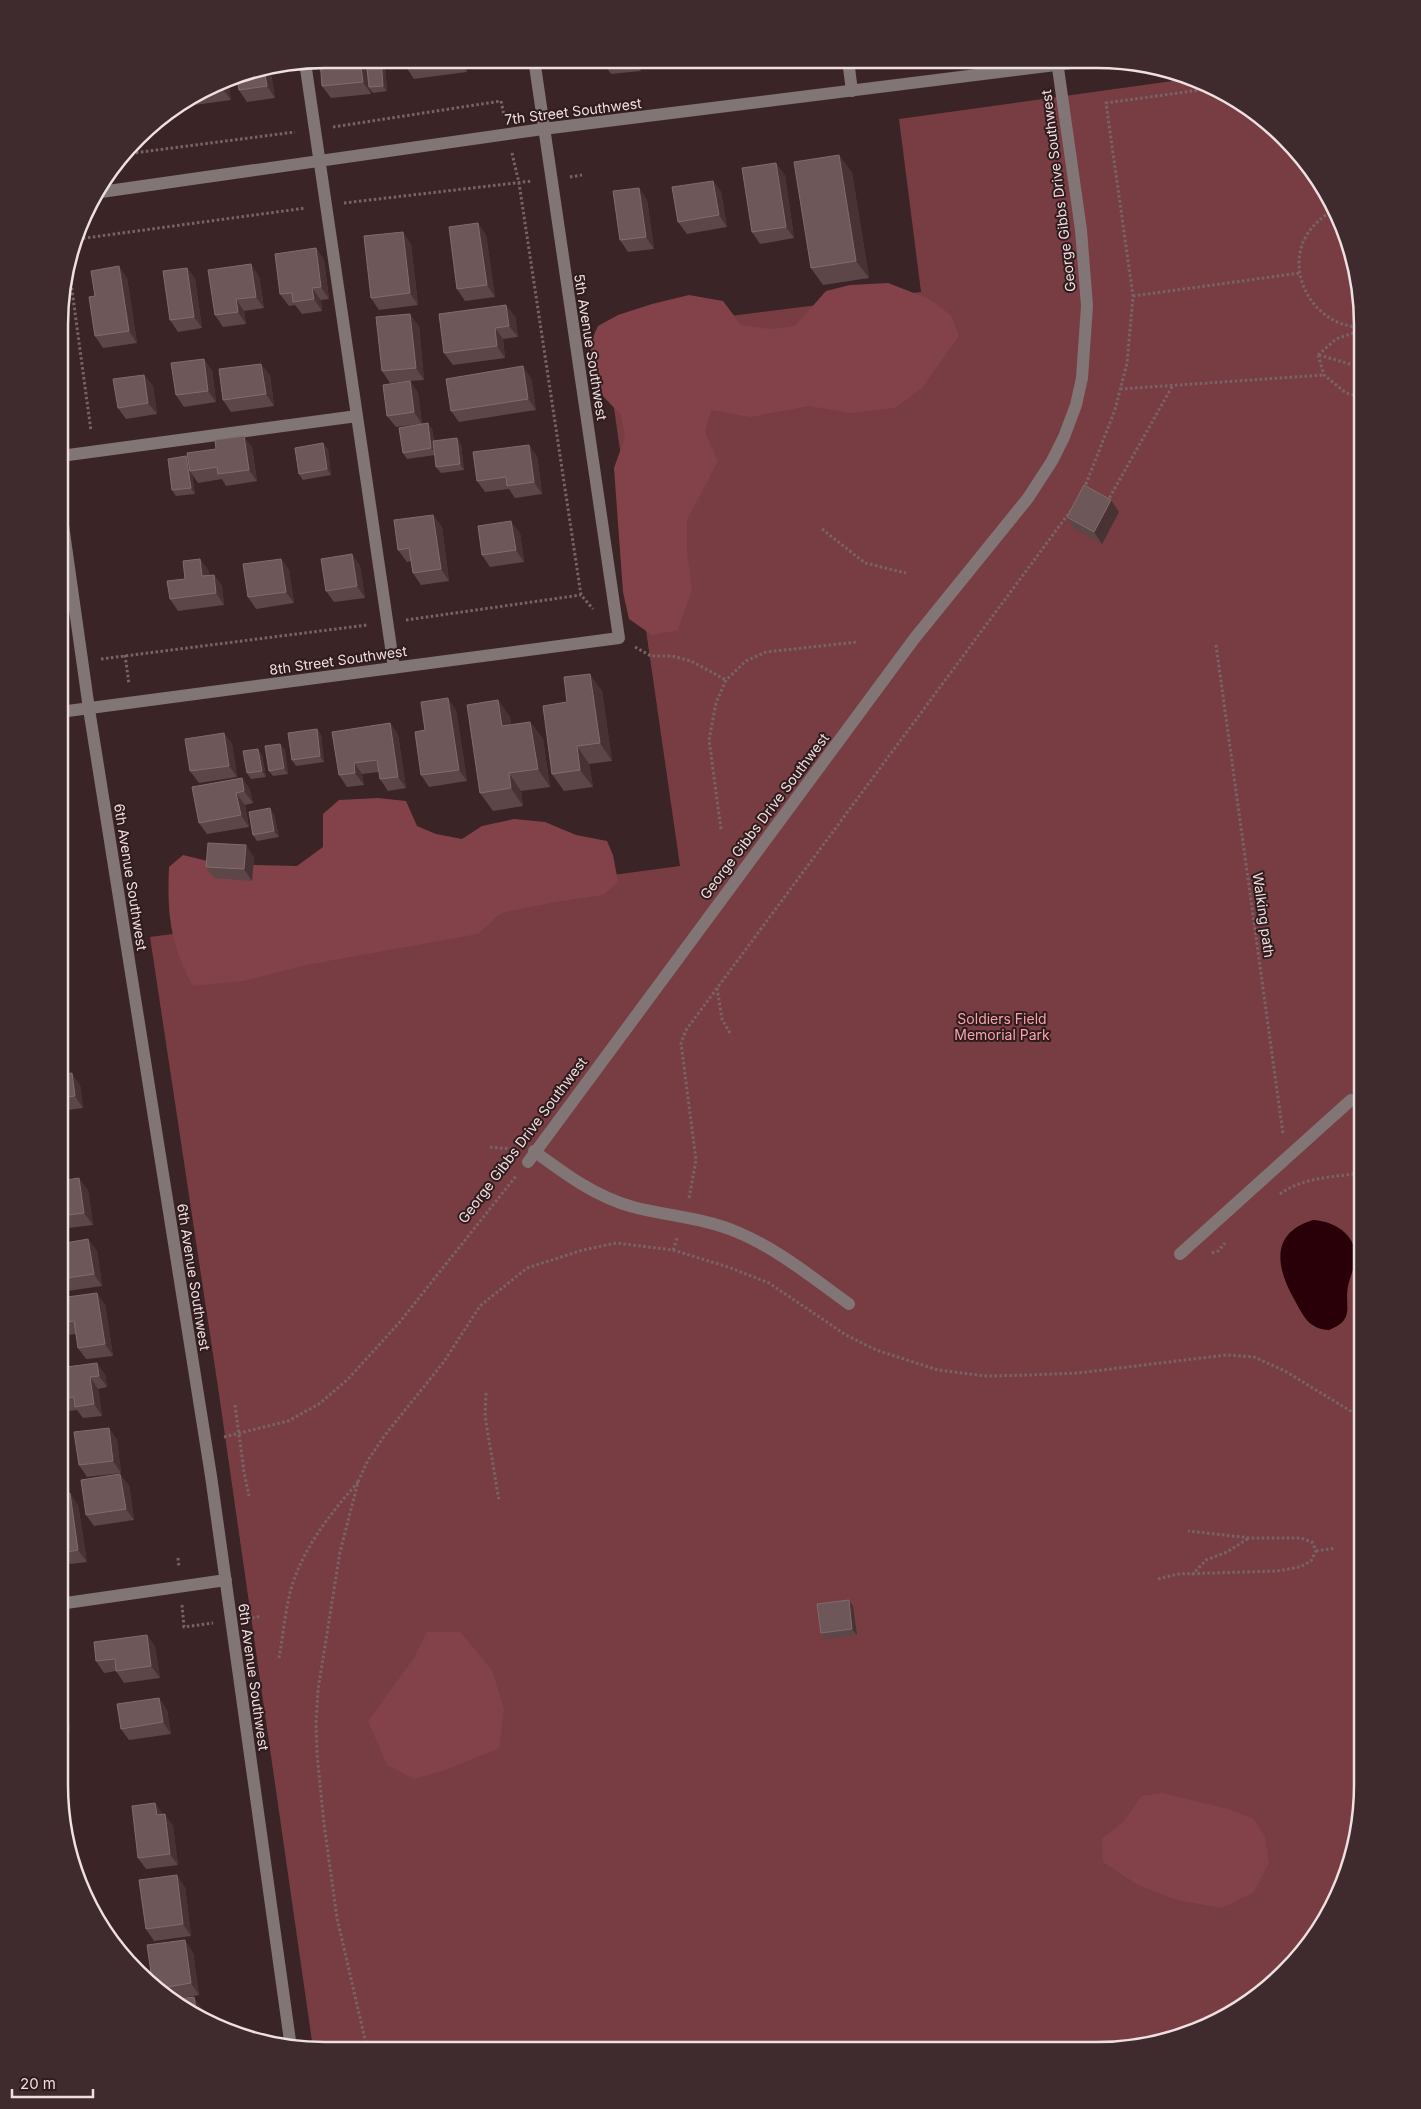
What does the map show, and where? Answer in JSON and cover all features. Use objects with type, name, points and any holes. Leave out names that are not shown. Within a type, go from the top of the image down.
[{"type":"street","points":[[306,68],[394,668]]},
{"type":"street","name":"5th Avenue Southwest","points":[[535,68],[619,638]]},
{"type":"street","points":[[849,68],[852,91]]},
{"type":"street","name":"7th Street Southwest","points":[[105,191],[543,129],[1020,68]]},
{"type":"street","name":"George Gibbs Drive Southwest","points":[[528,1162],[534,1151],[914,639],[1028,498],[1052,461],[1064,437],[1076,405],[1082,378],[1087,306],[1081,230],[1058,68]]},
{"type":"street","points":[[68,455],[357,416]]},
{"type":"street","name":"6th Avenue Southwest","points":[[68,560],[89,709],[226,1580],[290,2039]]},
{"type":"street","name":"8th Street Southwest","points":[[68,711],[619,638]]},
{"type":"street","points":[[1180,1254],[1351,1100]]},
{"type":"street","points":[[534,1151],[573,1180],[602,1195],[632,1207],[708,1221],[759,1242],[850,1304]]},
{"type":"street","points":[[68,1603],[226,1580]]},
{"type":"path","points":[[1082,492],[1097,458],[1127,363],[1133,296],[1106,103],[1201,90]]},
{"type":"path","points":[[133,153],[314,129],[500,101]]},
{"type":"path","points":[[82,238],[325,205],[519,183],[581,595],[387,623],[125,655]]},
{"type":"path","points":[[1328,213],[1320,219],[1306,236],[1301,250],[1300,273],[1306,295],[1318,310],[1337,323],[1354,327]]},
{"type":"path","points":[[1133,296],[1300,273]]},
{"type":"path","points":[[71,283],[94,452]]},
{"type":"path","points":[[1318,355],[1336,339],[1354,331]]},
{"type":"path","points":[[1318,355],[1354,364]]},
{"type":"path","points":[[1318,355],[1324,375],[1346,393],[1354,395]]},
{"type":"path","points":[[1120,389],[1324,375]]},
{"type":"path","points":[[1105,504],[1173,385]]},
{"type":"path","points":[[674,1250],[684,1216],[696,1160],[682,1043],[686,1030],[1073,508]]},
{"type":"path","points":[[822,529],[865,563],[906,573]]},
{"type":"path","points":[[619,638],[651,656],[672,656],[691,661],[726,680]]},
{"type":"path","points":[[721,829],[709,740],[716,703],[726,680],[746,661],[766,652],[857,642]]},
{"type":"path","name":"Walking path","points":[[1216,645],[1286,1160]]},
{"type":"path","points":[[717,987],[722,1019],[731,1035]]},
{"type":"path","name":"George Gibbs Drive Southwest","points":[[205,1441],[288,1421],[319,1404],[348,1379],[399,1323],[528,1162]]},
{"type":"path","points":[[1274,1198],[1290,1187],[1317,1179],[1354,1174]]},
{"type":"path","points":[[1210,1254],[1218,1251],[1228,1240]]},
{"type":"path","points":[[366,2042],[337,1918],[324,1824],[317,1754],[318,1690],[340,1552],[358,1482],[368,1460],[385,1435],[443,1363],[480,1306],[527,1268],[583,1250],[616,1243],[674,1250],[728,1267],[769,1283],[846,1335],[876,1350],[938,1370],[986,1376],[1039,1375],[1078,1373],[1226,1355],[1254,1357],[1285,1371],[1354,1413]]},
{"type":"path","points":[[486,1393],[486,1416],[499,1500]]},
{"type":"path","points":[[235,1405],[249,1496]]},
{"type":"path","points":[[280,1658],[291,1590],[306,1551],[334,1509],[358,1482]]},
{"type":"path","points":[[1188,1531],[1250,1538],[1301,1538],[1312,1542],[1316,1551]]},
{"type":"path","points":[[1192,1575],[1206,1560],[1227,1552],[1250,1538]]},
{"type":"path","points":[[1316,1551],[1336,1548]]},
{"type":"path","points":[[1158,1579],[1178,1574],[1277,1571],[1300,1567],[1311,1561],[1316,1551]]},
{"type":"green space","name":"Soldiers Field Memorial Park","points":[[1177,80],[1210,94],[1239,111],[1266,131],[1290,155],[1319,196],[1334,226],[1345,258],[1349,275],[1354,325],[1354,1784],[1349,1834],[1345,1851],[1334,1883],[1319,1913],[1290,1954],[1266,1978],[1239,1998],[1210,2015],[1179,2028],[1146,2037],[1096,2042],[312,2041],[219,1394],[150,937],[680,866],[603,332],[921,292],[899,119]]},
{"type":"shaded area","points":[[888,283],[927,298],[951,315],[959,336],[921,389],[895,408],[850,413],[809,406],[750,417],[711,410],[705,432],[718,461],[687,520],[687,551],[692,589],[678,630],[652,635],[629,619],[623,592],[614,468],[625,437],[621,415],[602,395],[594,375],[590,344],[598,326],[618,315],[689,295],[723,301],[741,325],[770,329],[795,326],[826,291],[850,285]]},
{"type":"shaded area","points":[[378,798],[406,801],[417,826],[436,834],[462,839],[482,826],[514,819],[545,822],[576,835],[607,841],[613,855],[618,882],[603,895],[501,913],[478,934],[306,965],[243,981],[193,986],[179,956],[172,928],[169,900],[169,867],[183,855],[220,864],[297,866],[323,847],[323,814],[339,800]]},
{"type":"shaded area","points":[[1313,1220],[1329,1223],[1343,1231],[1353,1243],[1354,1263],[1348,1286],[1346,1317],[1343,1322],[1329,1330],[1316,1327],[1303,1316],[1283,1275],[1281,1252],[1283,1242],[1289,1233]]},
{"type":"shaded area","points":[[427,1632],[460,1632],[492,1670],[504,1709],[499,1748],[446,1770],[414,1779],[387,1765],[368,1721],[414,1658]]},
{"type":"shaded area","points":[[1162,1793],[1228,1809],[1254,1819],[1265,1837],[1269,1863],[1253,1893],[1222,1908],[1177,1900],[1138,1885],[1103,1862],[1102,1839],[1125,1820],[1141,1796]]},
{"type":"building","points":[[321,68],[361,68],[363,82],[322,86]]},
{"type":"building","points":[[367,68],[382,68],[383,86],[369,87]]},
{"type":"building","points":[[265,74],[267,86],[239,90],[238,83]]},
{"type":"building","points":[[839,155],[856,261],[811,268],[794,162]]},
{"type":"building","points":[[776,163],[786,227],[752,232],[742,168]]},
{"type":"building","points":[[713,181],[719,215],[678,222],[672,187]]},
{"type":"building","points":[[639,188],[646,237],[620,240],[613,191]]},
{"type":"building","points":[[478,223],[487,285],[457,289],[449,227]]},
{"type":"building","points":[[403,232],[410,293],[371,298],[364,236]]},
{"type":"building","points":[[316,248],[321,287],[312,288],[314,299],[293,302],[292,293],[280,294],[275,254]]},
{"type":"building","points":[[251,264],[256,297],[236,299],[238,312],[215,315],[208,270]]},
{"type":"building","points":[[119,266],[129,331],[95,336],[89,297],[95,296],[91,271]]},
{"type":"building","points":[[187,268],[194,317],[170,320],[163,271]]},
{"type":"building","points":[[506,305],[509,326],[495,328],[497,346],[444,353],[439,314]]},
{"type":"building","points":[[410,314],[416,368],[382,371],[376,317]]},
{"type":"building","points":[[204,359],[208,391],[176,395],[171,363]]},
{"type":"building","points":[[261,364],[266,394],[223,400],[219,369]]},
{"type":"building","points":[[523,366],[528,399],[451,411],[446,379]]},
{"type":"building","points":[[144,375],[148,403],[118,408],[113,379]]},
{"type":"building","points":[[410,381],[414,412],[387,416],[383,385]]},
{"type":"building","points":[[428,423],[431,448],[403,453],[399,428]]},
{"type":"building","points":[[244,436],[249,470],[218,474],[217,467],[190,471],[187,453],[216,449],[215,440]]},
{"type":"building","points":[[457,438],[460,464],[436,467],[433,441]]},
{"type":"building","points":[[323,443],[327,469],[299,474],[295,448]]},
{"type":"building","points":[[529,445],[534,482],[507,486],[506,477],[477,481],[473,452]]},
{"type":"building","points":[[186,456],[191,488],[172,490],[168,459]]},
{"type":"building","points":[[1084,485],[1111,500],[1094,532],[1067,517]]},
{"type":"building","points":[[433,515],[441,569],[413,573],[409,548],[398,550],[394,520]]},
{"type":"building","points":[[511,521],[516,550],[482,555],[478,526]]},
{"type":"building","points":[[352,554],[357,586],[326,591],[321,559]]},
{"type":"building","points":[[200,559],[202,576],[214,575],[216,593],[170,599],[167,581],[185,579],[183,561]]},
{"type":"building","points":[[281,559],[286,592],[248,597],[243,564]]},
{"type":"building","points":[[590,674],[600,743],[577,746],[580,770],[552,774],[543,706],[567,702],[564,677]]},
{"type":"building","points":[[448,698],[459,770],[421,775],[415,732],[425,730],[421,702]]},
{"type":"building","points":[[498,700],[502,726],[530,722],[538,769],[509,773],[511,788],[480,793],[467,705]]},
{"type":"building","points":[[390,723],[398,777],[380,779],[377,760],[354,763],[355,773],[339,775],[332,732]]},
{"type":"building","points":[[317,729],[320,756],[292,760],[288,733]]},
{"type":"building","points":[[224,733],[229,766],[190,771],[185,739]]},
{"type":"building","points":[[280,744],[284,768],[269,771],[265,746]]},
{"type":"building","points":[[258,749],[262,771],[247,773],[243,751]]},
{"type":"building","points":[[242,778],[244,791],[236,793],[241,815],[199,823],[192,787]]},
{"type":"building","points":[[270,808],[274,831],[253,835],[249,812]]},
{"type":"building","points":[[208,843],[246,845],[244,869],[206,867]]},
{"type":"building","points":[[72,1073],[75,1096],[68,1097],[68,1074]]},
{"type":"building","points":[[79,1178],[84,1213],[68,1215],[68,1180]]},
{"type":"building","points":[[88,1239],[94,1274],[68,1278],[68,1243]]},
{"type":"building","points":[[97,1293],[105,1344],[78,1348],[74,1321],[68,1322],[68,1297]]},
{"type":"building","points":[[97,1363],[99,1376],[90,1377],[94,1404],[75,1407],[74,1397],[68,1398],[68,1367]]},
{"type":"building","points":[[109,1428],[113,1461],[79,1465],[74,1432]]},
{"type":"building","points":[[120,1474],[126,1509],[86,1515],[81,1480]]},
{"type":"building","points":[[68,1493],[70,1493],[78,1550],[68,1552]]},
{"type":"building","points":[[849,1600],[852,1629],[821,1633],[817,1604]]},
{"type":"building","points":[[147,1635],[151,1666],[116,1671],[115,1659],[96,1661],[94,1642]]},
{"type":"building","points":[[159,1698],[163,1722],[121,1729],[117,1704]]},
{"type":"building","points":[[155,1803],[157,1815],[165,1814],[170,1854],[138,1858],[132,1806]]},
{"type":"building","points":[[177,1875],[183,1924],[146,1929],[139,1880]]},
{"type":"building","points":[[185,1940],[191,1983],[167,1987],[155,1978],[151,1974],[147,1945]]},
{"type":"building","points":[[194,1997],[196,2007],[183,1998]]}]
